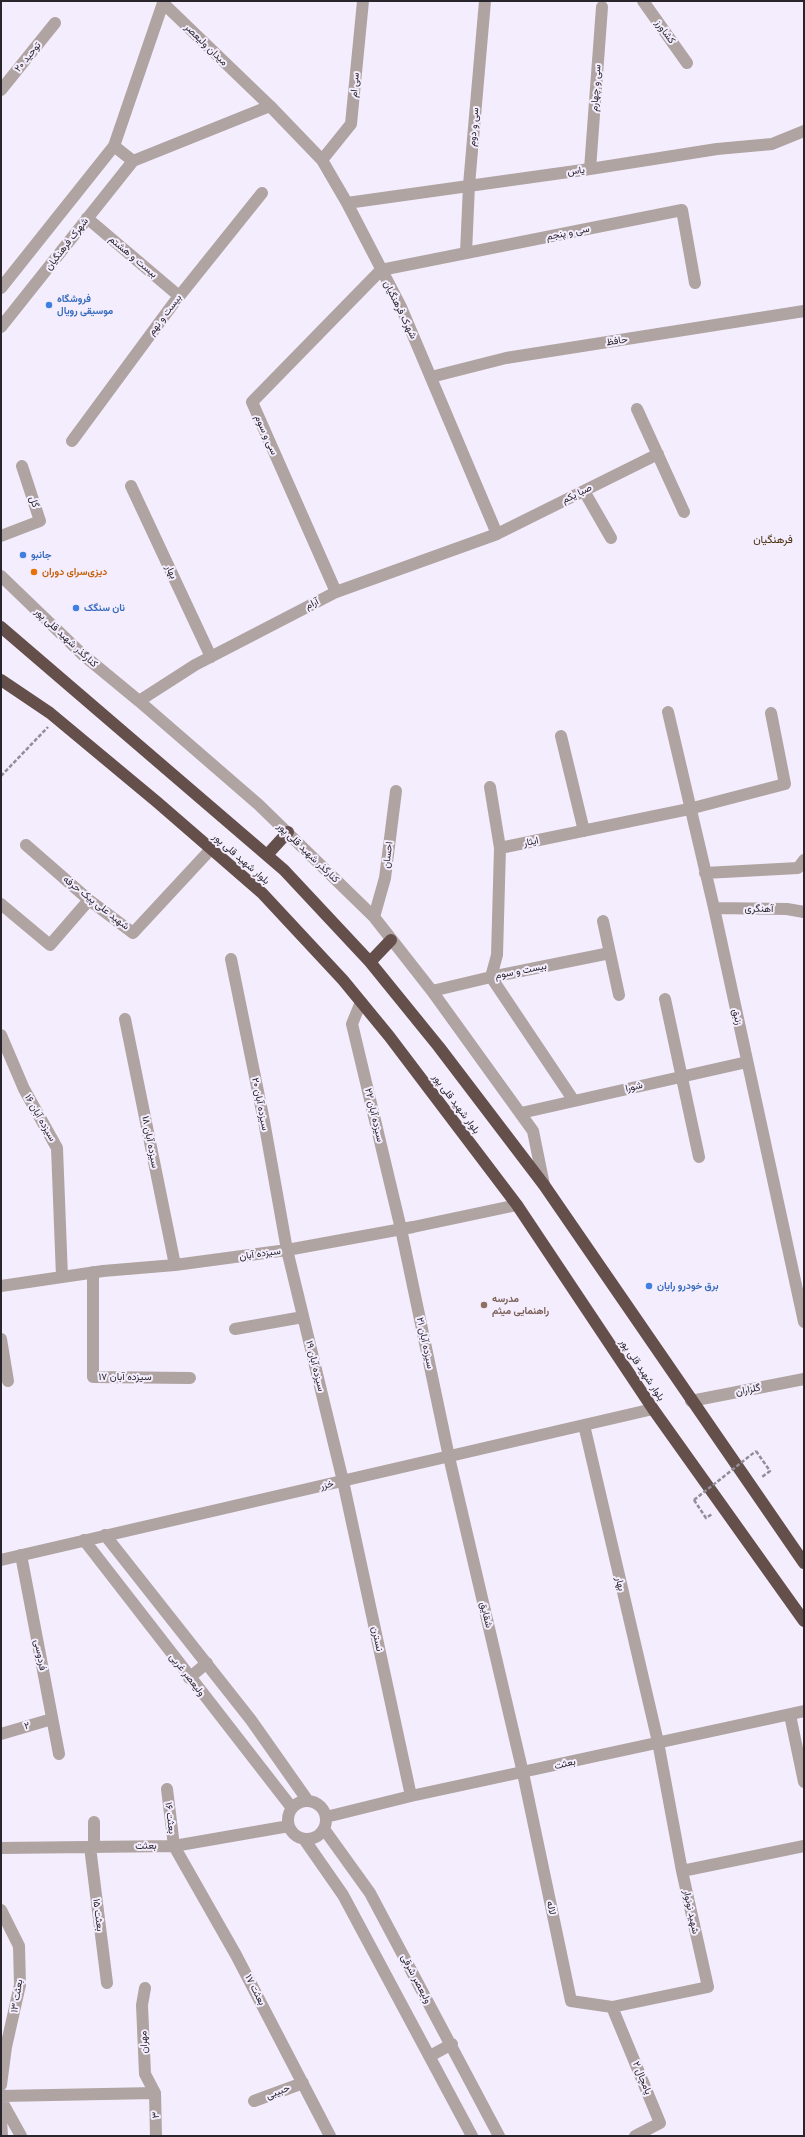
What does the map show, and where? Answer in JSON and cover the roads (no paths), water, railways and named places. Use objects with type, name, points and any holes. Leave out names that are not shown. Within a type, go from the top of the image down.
[{"type":"highway","name":"بلوار شهید قلی پور","points":[[1,627],[284,870],[370,962],[439,1047],[544,1186],[804,1563]]},
{"type":"highway","name":"بلوار شهید قلی پور","points":[[1,680],[56,718],[262,893],[343,980],[390,1036],[517,1205],[653,1409],[804,1621]]},
{"type":"highway","points":[[267,855],[288,832]]},
{"type":"highway","points":[[370,962],[391,940]]},
{"type":"street","name":"سی ام","points":[[322,160],[351,124],[363,1]]},
{"type":"street","name":"سی و دوم","points":[[466,253],[469,185],[485,1]]},
{"type":"street","name":"کشاورز","points":[[643,1],[687,63]]},
{"type":"street","name":"میدان ولیعصر","points":[[114,146],[162,2],[270,106]]},
{"type":"street","name":"سی و چهارم","points":[[590,169],[602,7]]},
{"type":"street","name":"توحید ۲۰","points":[[1,90],[55,23]]},
{"type":"street","name":"شهرک فرهنگیان","points":[[270,106],[322,160],[347,203],[401,307],[497,534]]},
{"type":"street","points":[[1,288],[114,146],[133,161],[270,106]]},
{"type":"street","name":"یاس","points":[[347,203],[590,169],[717,149],[772,144],[804,131]]},
{"type":"street","name":"شهرک فرهنگیان","points":[[1,327],[133,161]]},
{"type":"street","name":"بیست و نهم","points":[[72,441],[179,296],[262,193]]},
{"type":"street","name":"سی و پنجم","points":[[381,270],[682,210],[695,283]]},
{"type":"street","name":"بیست و هشتم","points":[[87,218],[179,296]]},
{"type":"street","name":"سی و سوم","points":[[336,592],[252,402],[381,270]]},
{"type":"street","name":"حافظ","points":[[431,377],[506,358],[804,311]]},
{"type":"street","points":[[637,409],[684,512]]},
{"type":"street","name":"صبا یکم","points":[[497,534],[658,454]]},
{"type":"street","name":"گل","points":[[1,536],[40,522],[22,466]]},
{"type":"street","name":"بهار","points":[[131,486],[211,657]]},
{"type":"street","points":[[584,490],[611,538]]},
{"type":"street","name":"آرام","points":[[139,701],[195,665],[336,592],[497,534]]},
{"type":"street","name":"کنارگذر شهید قلی پور","points":[[1,576],[82,654],[139,701],[288,832],[374,917],[432,991],[533,1131],[544,1186]]},
{"type":"street","name":"زنبق","points":[[668,712],[689,809],[714,908],[804,1322]]},
{"type":"street","name":"ایثار","points":[[500,848],[689,809],[785,784],[770,713]]},
{"type":"street","points":[[561,736],[584,831]]},
{"type":"street","points":[[490,787],[500,848],[497,955],[490,977],[574,1101]]},
{"type":"street","name":"احسان","points":[[374,917],[385,878],[396,791]]},
{"type":"street","name":"شهید علی پیک حرفه","points":[[26,845],[89,900],[133,933],[211,849]]},
{"type":"street","points":[[705,873],[798,868],[804,860]]},
{"type":"street","points":[[1,904],[50,945],[89,900]]},
{"type":"street","name":"آهنگری","points":[[714,908],[787,909],[804,912]]},
{"type":"street","points":[[603,921],[620,995]]},
{"type":"street","name":"بیست و سوم","points":[[432,991],[490,977],[610,953]]},
{"type":"street","name":"سیزده آبان ۲۰","points":[[231,958],[264,1121],[287,1250]]},
{"type":"street","points":[[665,999],[699,1157]]},
{"type":"street","name":"سیزده آبان ۲۲","points":[[361,1002],[352,1024],[401,1229]]},
{"type":"street","name":"سیزده آبان ۱۸","points":[[126,1018],[175,1265]]},
{"type":"street","name":"سیزده آبان ۱۶","points":[[1,1035],[24,1089],[57,1148],[62,1277]]},
{"type":"street","name":"شورا","points":[[521,1113],[747,1062]]},
{"type":"street","name":"سیزده آبان","points":[[1,1286],[93,1272],[175,1265],[287,1250],[401,1229],[517,1205]]},
{"type":"street","name":"سیزده آبان ۲۱","points":[[401,1229],[449,1457]]},
{"type":"street","name":"سیزده آبان ۱۹","points":[[287,1250],[343,1481]]},
{"type":"street","name":"سیزده آبان ۱۷","points":[[93,1272],[93,1377],[190,1378]]},
{"type":"street","points":[[235,1329],[303,1317]]},
{"type":"street","points":[[1,1339],[8,1381]]},
{"type":"street","name":"گلزاران","points":[[692,1402],[804,1379]]},
{"type":"street","name":"خزر","points":[[1,1560],[653,1409]]},
{"type":"street","name":"بهار","points":[[584,1425],[658,1742]]},
{"type":"street","name":"شقایق","points":[[449,1457],[523,1773]]},
{"type":"street","name":"نسترن","points":[[343,1481],[411,1796]]},
{"type":"street","points":[[105,1535],[251,1720],[308,1801],[316,1804],[322,1809],[325,1823],[319,1835],[312,1839],[304,1839]]},
{"type":"street","name":"ولیعصر غربی","points":[[84,1540],[292,1808]]},
{"type":"street","name":"فردوسی","points":[[21,1555],[59,1754]]},
{"type":"street","points":[[190,1678],[207,1663]]},
{"type":"street","name":"بعثت","points":[[325,1823],[411,1796],[804,1711]]},
{"type":"street","points":[[790,1715],[804,1782]]},
{"type":"street","name":"۲","points":[[1,1734],[52,1719]]},
{"type":"street","name":"شهید نونوار","points":[[612,2008],[708,1987],[682,1871],[658,1742]]},
{"type":"street","name":"لاله","points":[[523,1773],[571,2001],[612,2008]]},
{"type":"street","name":"بعثت ۱۶","points":[[167,1789],[174,1846]]},
{"type":"street","points":[[308,1801],[300,1803],[292,1808],[288,1820],[289,1826],[292,1832],[304,1839],[342,1895],[472,2136]]},
{"type":"street","name":"بعثت ۱۵","points":[[94,1822],[92,1847],[107,1983]]},
{"type":"street","name":"ولیعصر شرقی","points":[[325,1823],[370,1893],[452,2044],[499,2136]]},
{"type":"street","name":"بعثت","points":[[1,1848],[174,1846],[289,1826]]},
{"type":"street","name":"بعثت ۱۷","points":[[174,1846],[236,1954],[330,2136]]},
{"type":"street","points":[[682,1871],[804,1846]]},
{"type":"street","name":"بعثت ۱۳","points":[[1,1910],[19,1946],[20,1984],[6,2047],[1,2085]]},
{"type":"street","name":"مهران","points":[[146,1988],[142,2005],[145,2074],[155,2093]]},
{"type":"street","name":"پامچال ۲","points":[[612,2008],[660,2123],[635,2136]]},
{"type":"street","points":[[430,2056],[452,2044]]},
{"type":"street","name":"حبیبی","points":[[254,2101],[302,2083]]},
{"type":"street","points":[[1,2096],[155,2093]]},
{"type":"street","name":"۳","points":[[155,2093],[156,2136]]},
{"type":"street","points":[[1,2100],[20,2136]]},
{"type":"street","points":[[1,2120],[2,2136]]},
{"type":"place","name":"فروشگاه موسیقی رویال","points":[[49,305]]},
{"type":"place","name":"جانبو","points":[[23,555]]},
{"type":"place","name":"دیزی‌سرای دوران","points":[[34,572]]},
{"type":"place","name":"نان سنگک","points":[[76,608]]},
{"type":"place","name":"برق خودرو رایان","points":[[649,1286]]},
{"type":"place","name":"مدرسه راهنمایی میثم","points":[[484,1305]]},
{"type":"district","name":"فرهنگیان","points":[[773,540]]}]
